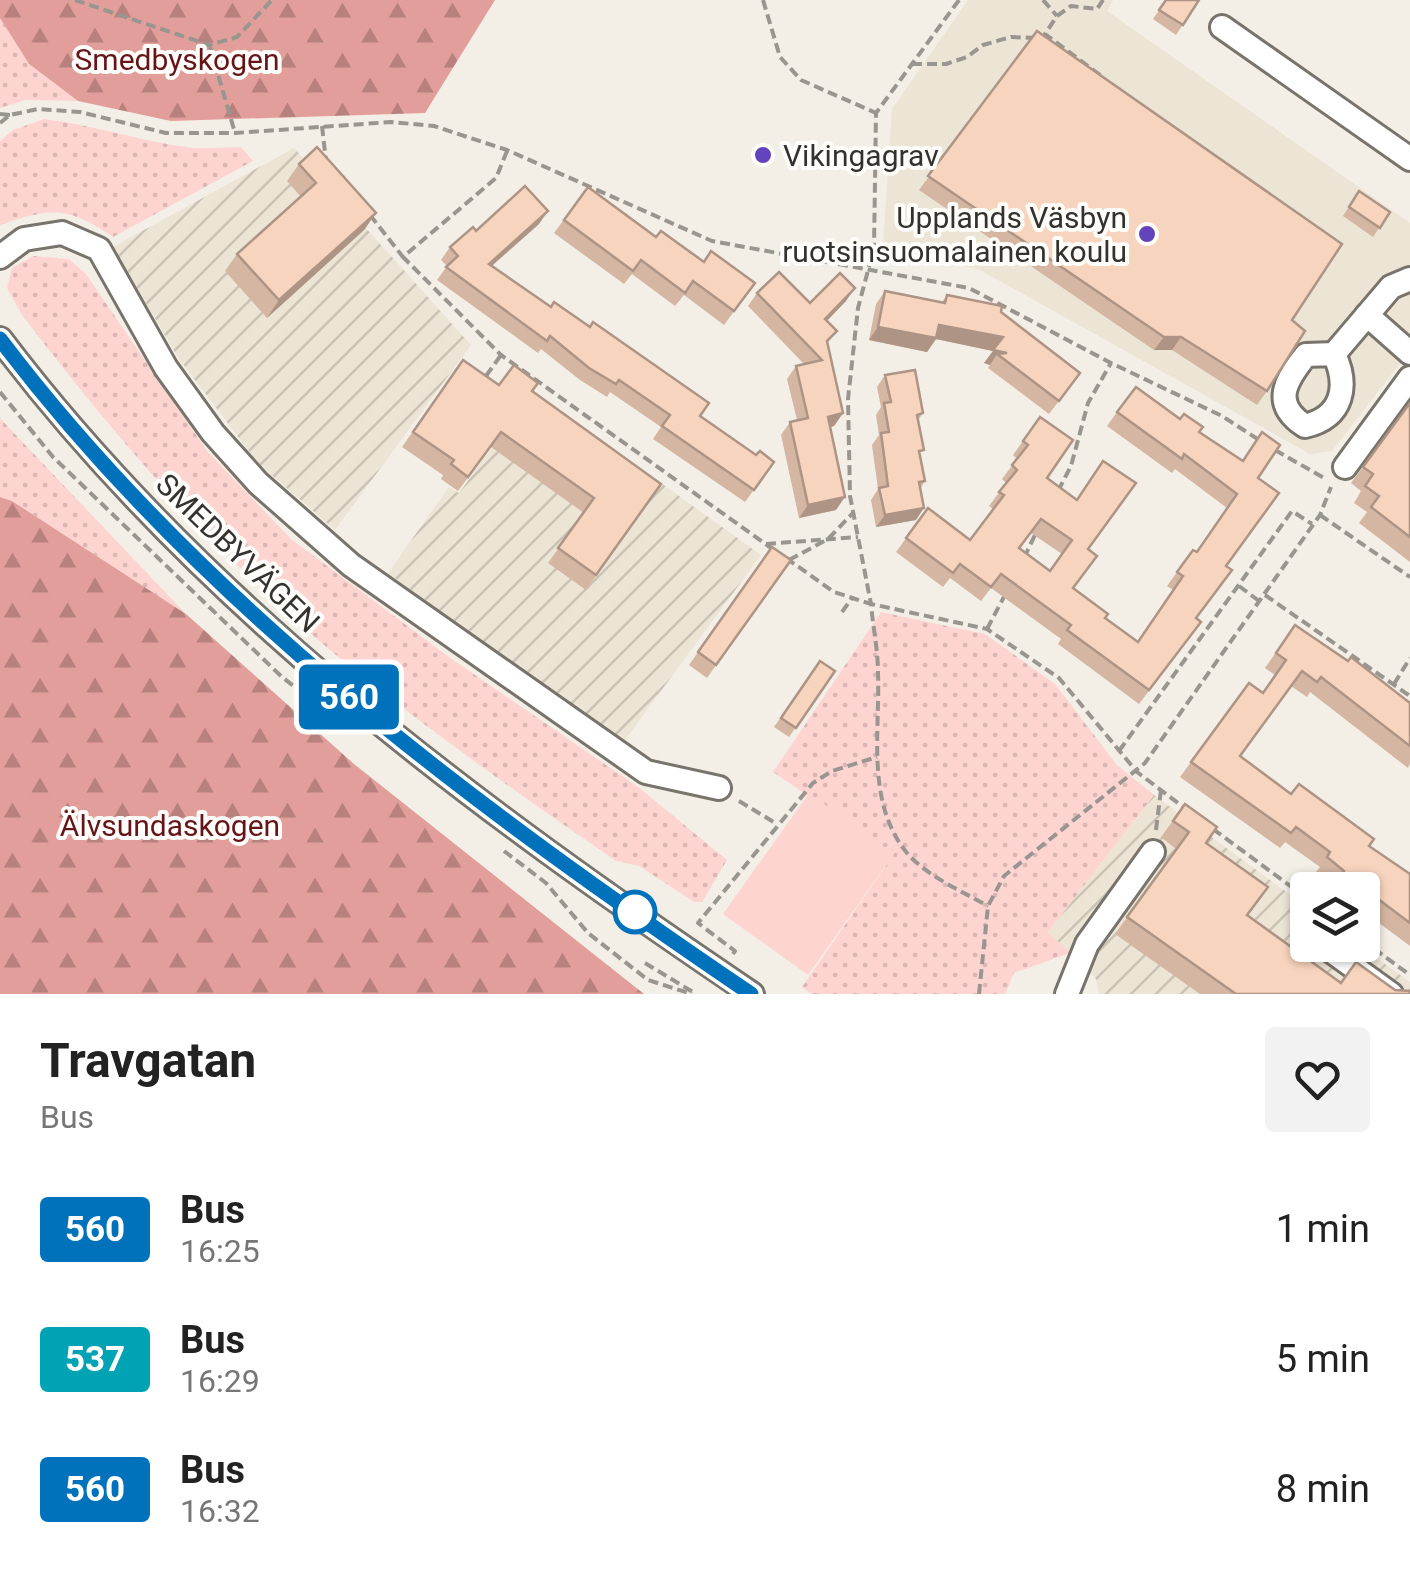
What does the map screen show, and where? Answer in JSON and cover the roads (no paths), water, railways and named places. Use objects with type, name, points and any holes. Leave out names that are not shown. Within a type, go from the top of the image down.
[{"type":"street","points":[[1222,27],[1410,159]]},
{"type":"street","points":[[0,258],[24,239],[62,232],[99,250],[166,368],[213,434],[258,483],[351,565],[646,772],[719,788]]},
{"type":"street","points":[[1334,354],[1391,287],[1410,279]]},
{"type":"street","points":[[1368,315],[1410,354]]},
{"type":"street","name":"SMEDBYVÄGEN","points":[[0,339],[140,502],[271,632],[460,790],[752,994]]},
{"type":"street","points":[[1345,467],[1410,378]]},
{"type":"street","points":[[1067,994],[1087,944],[1153,852]]},
{"type":"street","points":[[1346,962],[1390,994]]},
{"type":"place","name":"Vikingagrav","points":[[763,155]]},
{"type":"place","name":"Upplands Väsbyn ruotsinsuomalainen koulu","points":[[1147,234]]},
{"type":"park label","name":"Smedbyskogen","points":[[177,59]]},
{"type":"park label","name":"Älvsundaskogen","points":[[170,825]]}]
